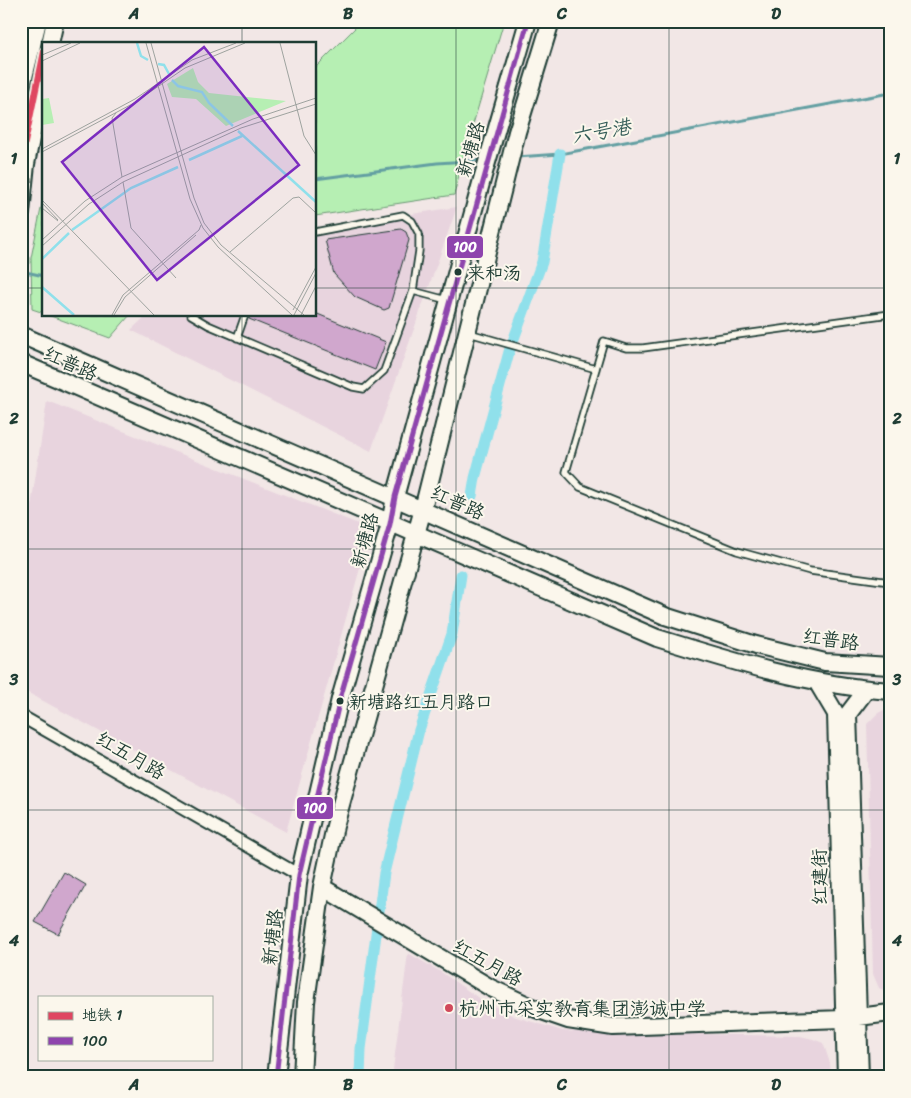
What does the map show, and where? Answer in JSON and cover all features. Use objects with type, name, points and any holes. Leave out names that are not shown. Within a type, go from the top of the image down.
[{"type":"main road","points":[[21,89],[38,21]]},
{"type":"main road","points":[[50,42],[55,21]]},
{"type":"main road","name":"新塘路","points":[[276,1077],[299,875],[340,700],[390,524],[395,497],[495,132],[528,21]]},
{"type":"main road","points":[[302,1077],[306,1002],[322,888],[335,826],[423,509],[506,171],[551,21]]},
{"type":"main road","points":[[21,213],[26,164],[42,83]]},
{"type":"main road","name":"红普路","points":[[21,335],[665,616],[756,645],[825,662],[890,666]]},
{"type":"main road","name":"红普路","points":[[21,363],[657,638],[743,665],[817,682],[890,691]]},
{"type":"main road","name":"红建街","points":[[817,682],[836,714],[851,1018],[860,1077]]},
{"type":"main road","name":"红建街","points":[[846,1077],[851,1018],[848,714],[866,689]]},
{"type":"main road","name":"红五月路","points":[[322,888],[491,988],[536,1009],[568,1020],[613,1026],[851,1018],[890,1013]]},
{"type":"street","name":"红五月路","points":[[21,716],[299,875]]},
{"type":"lane","points":[[192,316],[237,338],[353,388],[364,389],[384,371],[413,291],[420,251],[419,234],[412,221],[403,215],[316,232]]},
{"type":"lane","points":[[413,291],[449,301]]},
{"type":"lane","points":[[890,314],[643,348],[626,348],[604,341],[566,472],[580,487],[736,551],[810,571],[890,582]]},
{"type":"lane","points":[[237,338],[245,316]]},
{"type":"lane","points":[[466,333],[596,369]]},
{"type":"shaded area","points":[[457,207],[371,451],[131,330],[146,316],[316,316],[316,229]]},
{"type":"shaded area","points":[[47,401],[371,529],[286,832],[21,689],[21,572]]},
{"type":"shaded area","points":[[890,707],[890,993],[879,988],[873,974],[867,724],[878,713]]},
{"type":"shaded area","name":"杭州市采实教育集团澎诚中学","points":[[408,953],[441,972],[480,999],[513,1016],[563,1031],[636,1035],[800,1036],[813,1039],[823,1043],[830,1063],[831,1077],[392,1077]]},
{"type":"green space","points":[[362,21],[504,21],[465,151],[454,195],[316,216],[316,67]]},
{"type":"green space","points":[[42,204],[42,312],[32,309],[31,258]]},
{"type":"green space","points":[[51,316],[129,316],[110,338]]},
{"type":"building","points":[[41,49],[42,64],[37,66]]},
{"type":"building","points":[[30,93],[21,136],[21,99]]},
{"type":"building","points":[[401,229],[406,232],[409,240],[389,308],[384,310],[355,297],[334,274],[325,240]]},
{"type":"building","points":[[316,313],[386,342],[375,370],[249,319],[250,316],[316,316]]},
{"type":"building","points":[[64,872],[86,885],[58,934],[35,922]]},
{"type":"waterway","name":"六号港","points":[[517,157],[560,154],[890,93]]},
{"type":"waterway","points":[[472,496],[475,478],[509,352],[542,262],[560,154]]},
{"type":"waterway","name":"六号港","points":[[316,179],[437,163],[483,160]]},
{"type":"waterway","name":"六号港","points":[[21,271],[42,276]]},
{"type":"waterway","points":[[360,1077],[361,1049],[384,873],[419,730],[452,634],[461,575]]},
{"type":"metro line","name":"1","points":[[21,162],[42,61]]},
{"type":"transit line","name":"100","points":[[276,1077],[299,875],[340,699],[528,21]]},
{"type":"place","name":"来和汤","points":[[458,272]]},
{"type":"place","name":"新塘路红五月路口","points":[[340,701]]},
{"type":"place","name":"杭州市采实教育集团澎诚中学","points":[[449,1008]]}]
